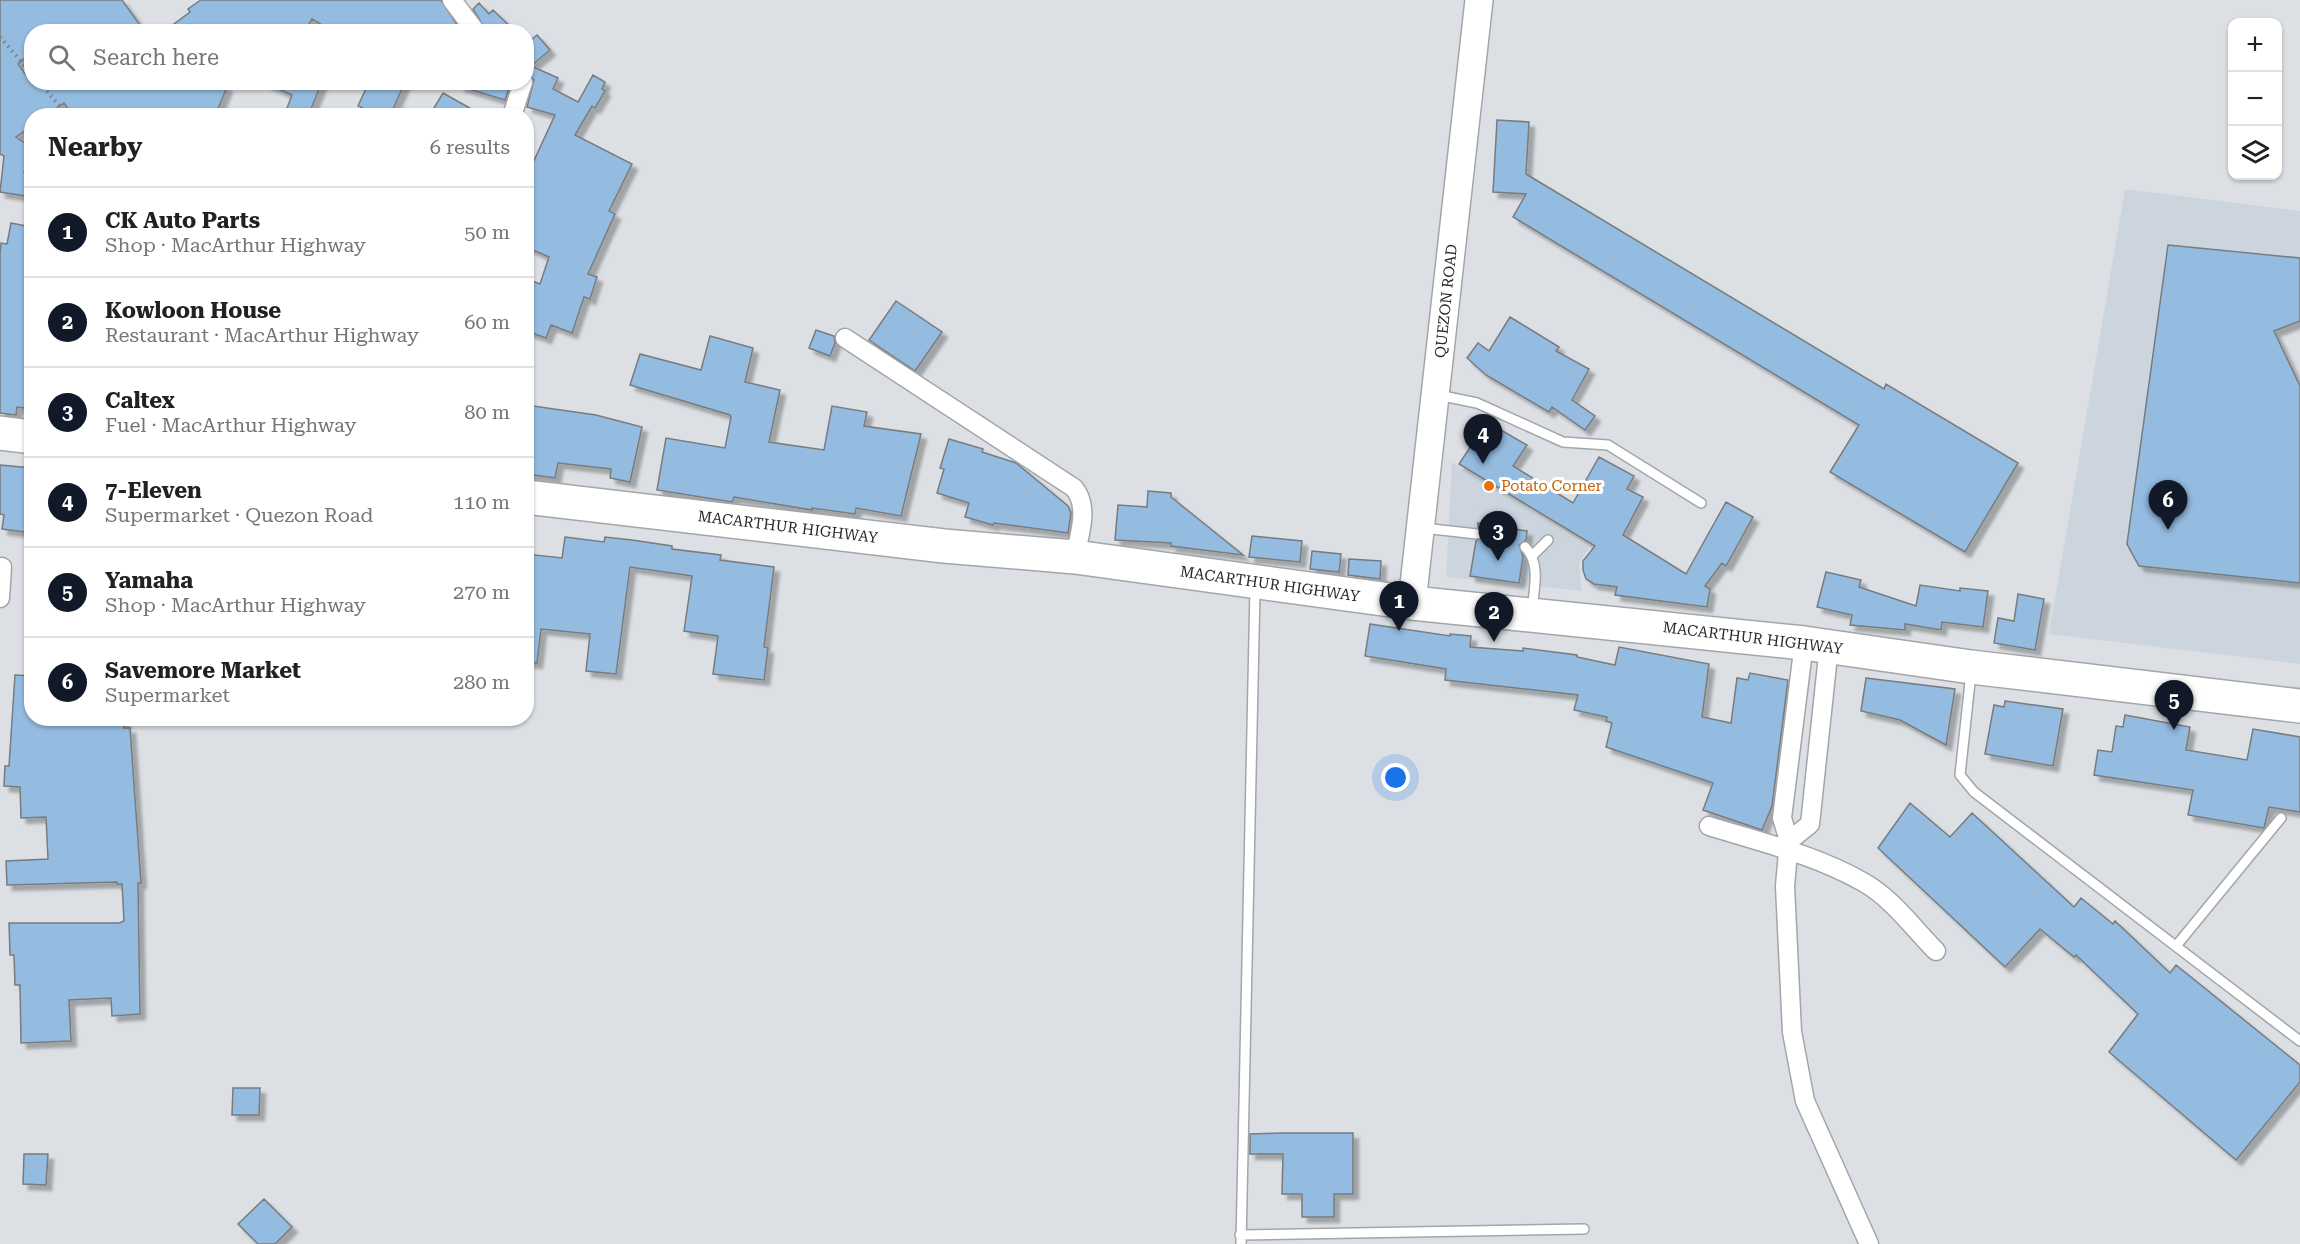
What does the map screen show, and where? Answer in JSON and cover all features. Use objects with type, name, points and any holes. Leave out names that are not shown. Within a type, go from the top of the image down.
[{"type":"highway","points":[[0,433],[24,436]]},
{"type":"highway","name":"MACARTHUR HIGHWAY","points":[[534,498],[944,546],[1075,557],[1412,603],[1817,645],[1971,667],[2300,706]]},
{"type":"main road","name":"QUEZON ROAD","points":[[1412,603],[1479,0]]},
{"type":"street","points":[[452,0],[470,24]]},
{"type":"street","points":[[515,108],[520,90]]},
{"type":"street","points":[[845,338],[1074,488],[1079,493],[1083,514],[1075,557]]},
{"type":"street","points":[[0,598],[2,567]]},
{"type":"street","points":[[1817,645],[1794,726],[1782,818],[1789,845],[1785,886],[1792,1032],[1805,1101],[1869,1244]]},
{"type":"street","points":[[1789,845],[1810,824],[1820,728],[1817,645]]},
{"type":"street","points":[[1794,726],[1820,728]]},
{"type":"street","points":[[1789,769],[1815,774]]},
{"type":"street","points":[[1708,826],[1789,845],[1863,882],[1881,895],[1936,951]]},
{"type":"lane","points":[[1436,394],[1478,403],[1563,442],[1608,445],[1701,503]]},
{"type":"lane","points":[[1420,528],[1477,534]]},
{"type":"lane","points":[[1533,555],[1548,540]]},
{"type":"lane","points":[[1525,547],[1533,555],[1536,575],[1532,616]]},
{"type":"lane","points":[[1255,583],[1240,1239],[1584,1229]]},
{"type":"lane","points":[[1971,667],[1960,775],[1974,792],[2300,1041]]},
{"type":"lane","points":[[2176,946],[2281,818]]},
{"type":"path","points":[[0,37],[24,65]]},
{"type":"path","points":[[46,90],[62,108]]},
{"type":"shaded area","points":[[2125,189],[2300,211],[2300,321],[2275,331],[2300,386],[2300,664],[2049,634]]},
{"type":"shaded area","points":[[1452,462],[1589,548],[1579,564],[1582,591],[1446,577]]},
{"type":"building","points":[[0,0],[122,0],[139,24],[24,24],[24,59],[18,64],[24,72],[24,90],[226,90],[218,108],[67,108],[64,103],[57,108],[24,108],[24,132],[16,137],[24,142],[24,196],[0,192],[4,156],[0,154]]},
{"type":"building","points":[[201,0],[441,0],[457,24],[320,24],[312,19],[309,24],[174,24],[190,12],[188,9]]},
{"type":"building","points":[[479,3],[489,14],[493,10],[508,24],[482,24],[473,9]]},
{"type":"building","points":[[537,35],[550,50],[534,63],[534,37]]},
{"type":"building","points":[[534,67],[558,78],[553,89],[578,102],[593,75],[605,82],[602,89],[605,91],[595,108],[592,106],[575,135],[632,164],[609,211],[615,214],[588,274],[597,277],[590,299],[584,297],[572,333],[551,325],[546,338],[534,334],[534,282],[540,284],[549,257],[534,250],[534,161],[555,115],[527,107],[531,90],[534,90]]},
{"type":"building","points":[[281,90],[319,90],[311,108],[287,108],[292,95]]},
{"type":"building","points":[[365,90],[401,90],[394,108],[358,106]]},
{"type":"building","points":[[472,90],[508,90],[505,100]]},
{"type":"building","points":[[443,93],[470,108],[434,108]]},
{"type":"building","points":[[1497,120],[1529,122],[1526,174],[1884,389],[1886,384],[2018,463],[1965,552],[1830,472],[1859,425],[1513,217],[1526,194],[1493,192]]},
{"type":"building","points":[[11,223],[24,225],[24,408],[17,407],[16,415],[0,413],[0,254],[1,243],[7,244]]},
{"type":"building","points":[[2168,245],[2300,258],[2300,321],[2274,331],[2300,386],[2300,583],[2139,566],[2127,544]]},
{"type":"building","points":[[896,301],[942,332],[915,371],[869,340]]},
{"type":"building","points":[[1510,317],[1559,347],[1556,351],[1589,369],[1572,400],[1595,416],[1585,430],[1552,407],[1549,412],[1486,375],[1467,358],[1478,343],[1489,351]]},
{"type":"building","points":[[816,330],[834,336],[835,343],[830,356],[809,348]]},
{"type":"building","points":[[710,336],[753,348],[745,382],[780,390],[769,442],[824,450],[832,406],[867,412],[864,426],[921,434],[901,516],[856,508],[855,514],[812,508],[812,510],[734,497],[732,502],[657,490],[666,438],[725,448],[731,417],[630,385],[640,354],[701,370]]},
{"type":"building","points":[[534,406],[596,415],[642,427],[630,482],[610,478],[611,469],[558,463],[555,478],[534,475]]},
{"type":"building","points":[[1487,422],[1527,445],[1513,466],[1573,503],[1599,457],[1634,476],[1627,489],[1643,497],[1623,535],[1686,574],[1726,502],[1753,517],[1726,566],[1722,563],[1705,586],[1710,589],[1707,607],[1615,595],[1617,587],[1594,584],[1586,579],[1583,561],[1595,546],[1459,464]]},
{"type":"building","points":[[949,439],[983,449],[982,452],[1016,463],[1068,506],[1071,513],[1068,533],[994,523],[993,525],[965,517],[969,503],[937,493],[944,469],[940,468]]},
{"type":"building","points":[[0,465],[24,467],[24,532],[2,529],[4,515],[0,514]]},
{"type":"building","points":[[1148,491],[1171,493],[1171,497],[1243,555],[1171,546],[1171,543],[1115,540],[1118,505],[1147,507]]},
{"type":"building","points":[[1478,523],[1527,531],[1526,540],[1519,545],[1523,556],[1519,583],[1470,576],[1476,541],[1484,535]]},
{"type":"building","points":[[1252,536],[1302,541],[1300,562],[1249,557]]},
{"type":"building","points":[[565,537],[604,542],[605,537],[672,546],[672,549],[721,555],[720,560],[774,567],[764,647],[768,648],[764,680],[713,674],[718,636],[684,631],[692,576],[630,567],[616,674],[586,671],[590,634],[541,629],[537,663],[534,663],[534,555],[562,558]]},
{"type":"building","points":[[1312,551],[1341,554],[1339,572],[1310,569]]},
{"type":"building","points":[[1349,559],[1381,561],[1380,579],[1348,575]]},
{"type":"building","points":[[1826,572],[1861,580],[1859,587],[1916,606],[1920,585],[1960,591],[1960,588],[1988,591],[1983,627],[1942,622],[1941,630],[1905,624],[1905,630],[1850,625],[1852,615],[1817,607]]},
{"type":"building","points":[[2018,594],[2044,599],[2035,650],[1994,643],[1998,618],[2014,621]]},
{"type":"building","points":[[1370,624],[1450,636],[1450,634],[1471,636],[1470,647],[1523,651],[1523,648],[1577,655],[1577,657],[1615,665],[1619,647],[1709,664],[1702,717],[1731,723],[1737,678],[1748,680],[1750,673],[1788,680],[1772,806],[1762,830],[1703,810],[1713,783],[1606,747],[1612,723],[1606,721],[1607,717],[1574,710],[1578,695],[1445,680],[1446,669],[1365,656]]},
{"type":"building","points":[[15,675],[24,676],[24,726],[124,726],[124,728],[130,728],[141,883],[138,883],[140,1014],[112,1016],[111,998],[69,1000],[71,1041],[21,1043],[20,985],[15,985],[14,955],[10,955],[9,923],[119,923],[124,921],[122,884],[117,884],[117,882],[7,885],[6,861],[48,859],[46,817],[21,818],[20,787],[4,786],[5,766],[9,766]]},
{"type":"building","points":[[1866,678],[1955,689],[1946,745],[1900,720],[1861,711]]},
{"type":"building","points":[[2005,701],[2063,709],[2053,766],[1985,754],[1994,705],[2004,707]]},
{"type":"building","points":[[2125,715],[2190,727],[2186,750],[2247,760],[2253,729],[2300,737],[2300,812],[2269,807],[2264,828],[2188,815],[2193,790],[2094,775],[2098,750],[2112,752],[2116,726],[2123,727]]},
{"type":"building","points":[[1910,803],[1950,837],[1972,813],[2074,907],[2081,898],[2113,924],[2115,921],[2170,973],[2176,965],[2300,1065],[2300,1082],[2236,1160],[2109,1052],[2138,1014],[2076,955],[2074,957],[2040,929],[2005,967],[1878,848]]},
{"type":"building","points":[[233,1088],[260,1088],[259,1115],[232,1115]]},
{"type":"building","points":[[1353,1133],[1353,1194],[1334,1194],[1334,1217],[1302,1217],[1302,1194],[1282,1194],[1283,1154],[1250,1154],[1250,1134]]},
{"type":"building","points":[[24,1154],[48,1154],[46,1185],[23,1184]]},
{"type":"building","points":[[264,1199],[292,1227],[275,1244],[258,1244],[238,1224]]},
{"type":"place","name":"7-Eleven","points":[[1483,464]]},
{"type":"place","name":"Potato Corner","points":[[1489,486]]},
{"type":"place","name":"Savemore Market","points":[[2168,530]]},
{"type":"place","name":"Caltex","points":[[1498,561]]},
{"type":"place","name":"CK Auto Parts","points":[[1399,631]]},
{"type":"place","name":"Kowloon House","points":[[1494,642]]},
{"type":"place","name":"Yamaha","points":[[2174,730]]}]
